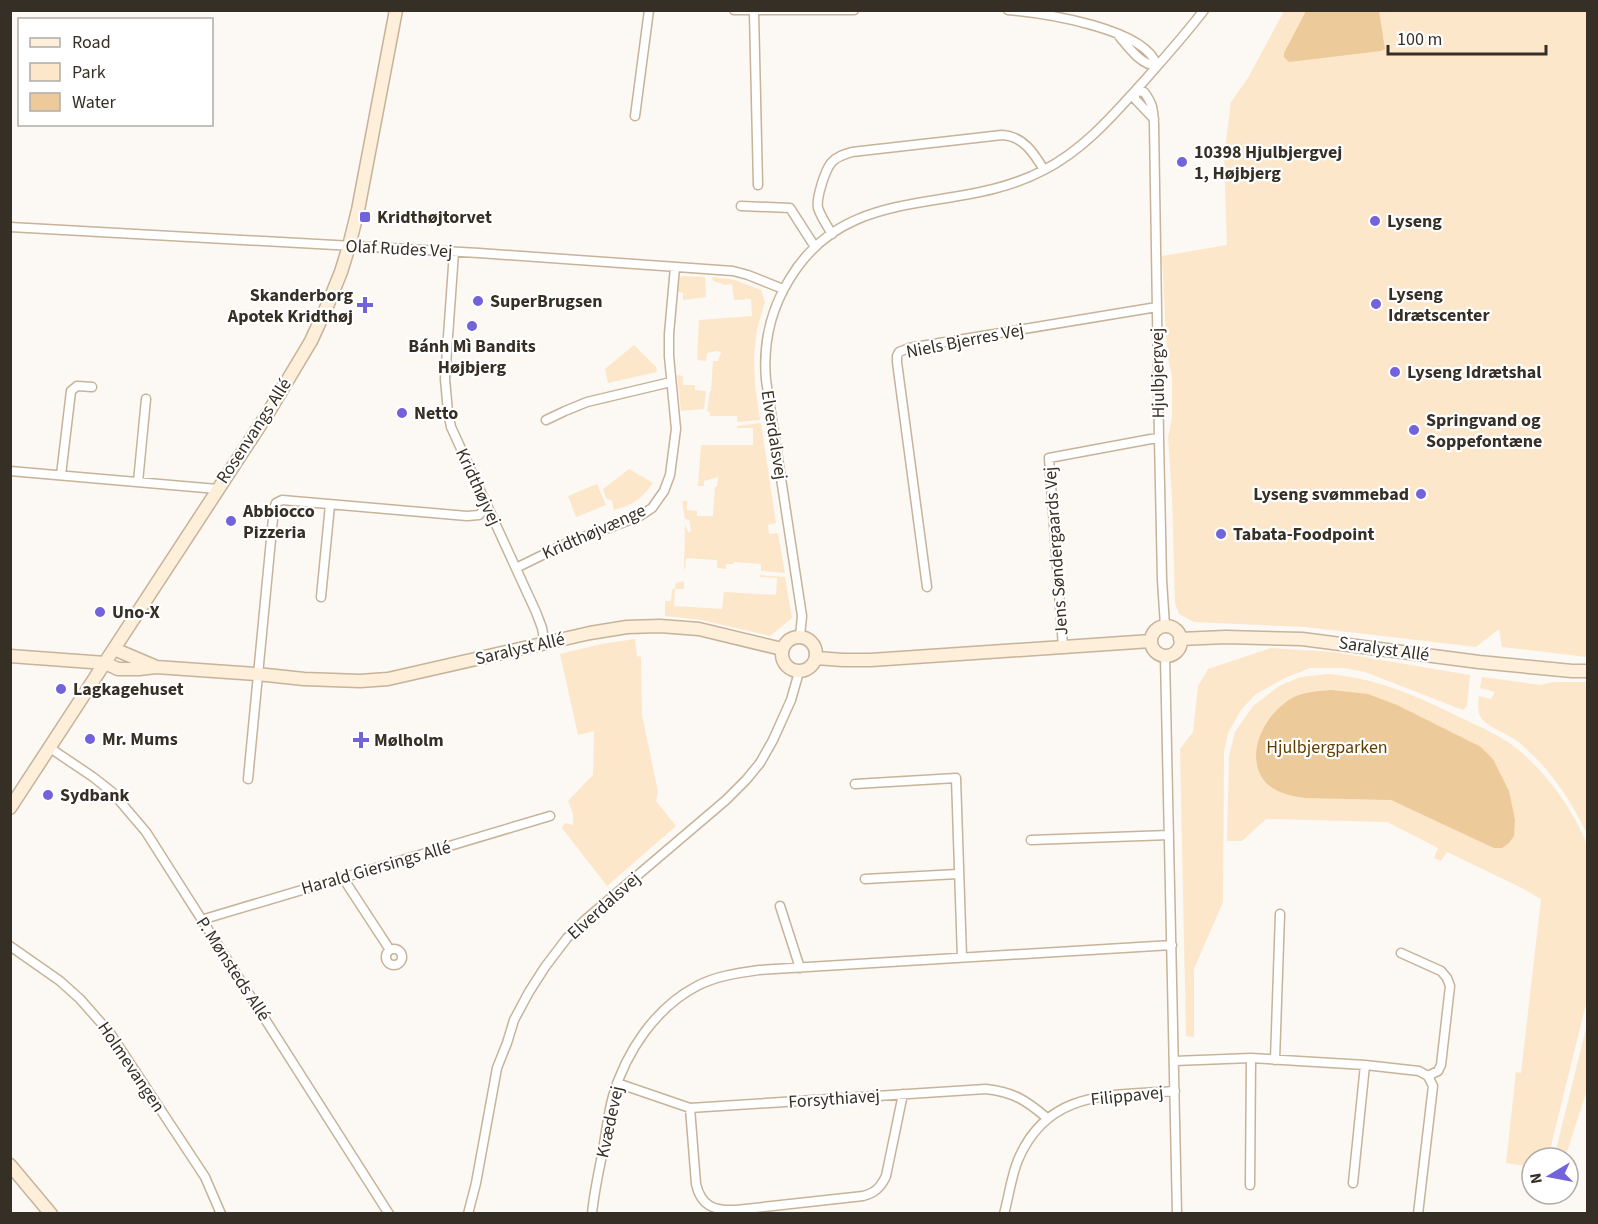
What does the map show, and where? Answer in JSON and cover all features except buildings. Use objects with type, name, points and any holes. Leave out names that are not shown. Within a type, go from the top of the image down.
[{"type":"street","name":"Rosenvangs Allé","points":[[10,808],[267,413],[310,341],[328,304],[341,272],[358,210],[396,10]]},
{"type":"street","points":[[635,116],[649,10]]},
{"type":"street","points":[[736,11],[854,10]]},
{"type":"street","points":[[1008,10],[1066,14],[1135,42],[1155,59],[1157,66]]},
{"type":"street","name":"Elverdalsvej","points":[[800,636],[802,616],[767,390],[765,363],[771,320],[783,289],[792,275],[816,247],[832,234],[844,225],[866,215],[887,208],[993,190],[1018,182],[1061,160],[1088,140],[1108,121],[1171,51],[1204,10]]},
{"type":"street","points":[[754,12],[758,185]]},
{"type":"street","name":"Hjulbjergvej","points":[[1135,91],[1135,99],[1154,119],[1162,580],[1165,626]]},
{"type":"street","points":[[832,234],[818,208],[817,200],[831,163],[840,155],[1002,135],[1021,140],[1044,170]]},
{"type":"street","points":[[741,206],[790,208],[816,247]]},
{"type":"street","name":"Olaf Rudes Vej","points":[[10,227],[454,252],[733,271],[783,289]]},
{"type":"street","name":"Kridthøjvej","points":[[454,252],[446,379],[451,427],[536,612],[545,644]]},
{"type":"street","name":"Kridthøjvænge","points":[[516,568],[563,545],[640,516],[659,500],[670,475],[676,429],[669,356],[675,267]]},
{"type":"street","name":"Niels Bjerres Vej","points":[[927,587],[897,362],[899,352],[904,349],[1157,307]]},
{"type":"street","points":[[546,420],[588,402],[671,382]]},
{"type":"street","points":[[61,475],[71,391],[77,386],[92,387]]},
{"type":"street","points":[[138,482],[146,399]]},
{"type":"street","name":"Jens Søndergaards Vej","points":[[1063,647],[1049,458],[1160,438]]},
{"type":"street","points":[[10,471],[217,489]]},
{"type":"street","points":[[248,779],[276,503],[282,500],[467,516],[479,515],[487,506]]},
{"type":"street","points":[[321,597],[330,505]]},
{"type":"street","name":"Saralyst Allé","points":[[10,656],[105,663],[118,669],[156,667],[342,680],[388,679],[627,627],[660,626],[699,629],[782,649]]},
{"type":"street","points":[[1165,626],[1177,631],[1180,639],[1176,651],[1165,656],[1154,650],[1151,641],[1153,633],[1165,626]]},
{"type":"street","points":[[800,636],[811,641],[815,646],[816,658],[810,668],[799,672],[792,670],[783,662],[782,649],[791,638],[800,636]]},
{"type":"street","name":"Saralyst Allé","points":[[1180,639],[1226,637],[1302,639],[1479,662],[1587,671]]},
{"type":"street","points":[[816,658],[871,660],[1151,641]]},
{"type":"street","name":"Saralyst Allé","points":[[114,649],[156,667]]},
{"type":"street","points":[[1165,656],[1177,1214]]},
{"type":"street","name":"Elverdalsvej","points":[[468,1214],[476,1183],[497,1068],[514,1020],[529,992],[550,959],[585,920],[726,800],[760,763],[791,700],[799,672]]},
{"type":"street","name":"P. Mønsteds Allé","points":[[50,748],[112,792],[146,832],[389,1214]]},
{"type":"street","points":[[855,784],[956,778],[962,958]]},
{"type":"street","name":"Harald Giersings Allé","points":[[201,920],[550,816]]},
{"type":"street","points":[[1031,840],[1169,835]]},
{"type":"street","points":[[865,879],[958,874]]},
{"type":"street","points":[[343,878],[390,950]]},
{"type":"street","points":[[780,906],[800,968]]},
{"type":"street","points":[[1275,1060],[1280,914]]},
{"type":"street","name":"Kvædevej","points":[[592,1214],[612,1098],[628,1058],[651,1023],[664,1009],[698,986],[737,973],[1172,945]]},
{"type":"street","name":"Holmevangen","points":[[10,946],[60,981],[80,999],[110,1033],[205,1177],[220,1214]]},
{"type":"street","points":[[1401,953],[1441,972],[1447,978],[1450,986],[1441,1065],[1438,1071],[1428,1076]]},
{"type":"street","points":[[1174,1061],[1251,1059],[1365,1065],[1419,1071],[1428,1076],[1433,1086],[1418,1214]]},
{"type":"street","points":[[1250,1185],[1251,1059]]},
{"type":"street","points":[[1353,1183],[1365,1065]]},
{"type":"street","name":"Forsythiavej","points":[[617,1083],[690,1108],[986,1089],[1001,1090],[1022,1098],[1047,1118]]},
{"type":"street","name":"Filippavej","points":[[1004,1214],[1020,1156],[1029,1139],[1047,1118],[1071,1104],[1094,1098],[1175,1091]]},
{"type":"street","points":[[690,1108],[696,1184],[699,1195],[704,1202],[727,1211],[863,1196],[872,1193],[883,1183],[886,1176],[903,1094]]},
{"type":"street","points":[[10,1165],[51,1214]]},
{"type":"green space","name":"Lyseng Idrætscenter","points":[[1284,11],[1587,11],[1587,657],[1502,647],[1499,629],[1476,647],[1305,627],[1194,622],[1179,614],[1175,603],[1168,437],[1172,418],[1172,376],[1167,353],[1162,256],[1227,245],[1224,158],[1231,102],[1248,78]]},
{"type":"green space","points":[[682,276],[705,277],[706,297],[683,300],[683,293],[677,292],[678,279]]},
{"type":"green space","points":[[712,277],[735,280],[761,290],[765,302],[757,329],[754,357],[760,420],[737,422],[737,416],[710,416],[710,412],[707,411],[713,361],[718,361],[721,352],[707,353],[706,361],[697,360],[699,320],[752,316],[751,299],[734,300],[732,284],[724,285],[713,281]]},
{"type":"green space","points":[[634,345],[656,367],[657,372],[608,383],[605,369]]},
{"type":"green space","points":[[677,375],[683,376],[683,385],[695,385],[695,390],[706,391],[704,409],[681,411]]},
{"type":"green space","points":[[761,423],[776,523],[768,525],[769,534],[778,533],[785,573],[761,571],[761,564],[734,562],[726,564],[726,569],[717,568],[717,560],[686,558],[684,569],[685,524],[688,532],[691,531],[689,520],[685,519],[682,501],[687,501],[687,510],[697,511],[697,516],[713,516],[718,477],[704,481],[704,486],[698,486],[701,445],[753,445],[753,428],[737,428],[737,426]]},
{"type":"green space","points":[[629,469],[653,483],[636,501],[614,510],[612,501],[606,498],[603,489]]},
{"type":"green space","points":[[597,484],[606,505],[576,517],[568,496]]},
{"type":"green space","points":[[760,575],[785,577],[792,618],[770,636],[702,620],[665,616],[665,601],[671,601],[672,590],[676,583],[684,581],[684,589],[675,589],[674,606],[722,609],[724,592],[776,595],[777,578],[760,577]]},
{"type":"green space","points":[[635,639],[637,656],[641,657],[642,715],[658,792],[656,801],[676,826],[607,886],[562,828],[565,823],[573,825],[573,814],[568,801],[593,775],[594,731],[578,735],[560,654]]},
{"type":"green space","points":[[1271,648],[1334,652],[1470,675],[1467,706],[1463,710],[1365,672],[1344,668],[1310,668],[1283,679],[1256,694],[1241,710],[1228,733],[1224,752],[1223,902],[1194,969],[1194,1037],[1186,1036],[1180,749],[1193,732],[1198,686],[1208,669]]},
{"type":"green space","name":"Hjulbjergparken","points":[[1329,674],[1374,682],[1443,709],[1508,742],[1520,751],[1556,789],[1582,834],[1588,848],[1587,1000],[1551,1146],[1520,1146],[1520,1165],[1506,1163],[1516,1072],[1521,1073],[1541,899],[1447,852],[1441,861],[1434,858],[1438,848],[1387,822],[1266,819],[1242,841],[1227,841],[1229,756],[1235,732],[1253,706],[1279,686],[1300,677]]},
{"type":"green space","points":[[1482,677],[1541,685],[1554,682],[1587,682],[1587,834],[1566,795],[1539,761],[1517,741],[1489,725],[1480,717],[1479,696],[1491,699],[1495,692],[1480,688]]},
{"type":"green space","points":[[1587,1024],[1587,1090],[1569,1146],[1557,1146]]},
{"type":"water","points":[[1306,11],[1379,11],[1385,49],[1289,62],[1284,57],[1284,53]]},
{"type":"water","points":[[1331,690],[1368,694],[1397,705],[1481,747],[1493,759],[1509,791],[1515,820],[1514,836],[1509,843],[1502,848],[1494,848],[1391,800],[1305,798],[1286,794],[1269,785],[1261,776],[1256,753],[1262,731],[1268,721],[1276,711],[1294,697]]},
{"type":"place","name":"10398 Hjulbjergvej 1, Højbjerg","points":[[1182,162]]},
{"type":"place","name":"Kridthøjtorvet","points":[[365,217]]},
{"type":"place","name":"Lyseng","points":[[1375,221]]},
{"type":"place","name":"SuperBrugsen","points":[[478,301]]},
{"type":"place","name":"Lyseng Idrætscenter","points":[[1376,304]]},
{"type":"place","name":"Skanderborg Apotek Kridthøj","points":[[365,305]]},
{"type":"place","name":"Bánh Mì Bandits Højbjerg","points":[[472,326]]},
{"type":"place","name":"Lyseng Idrætshal","points":[[1395,372]]},
{"type":"place","name":"Netto","points":[[402,413]]},
{"type":"place","name":"Springvand og Soppefontæne","points":[[1414,430]]},
{"type":"place","name":"Lyseng svømmebad","points":[[1421,494]]},
{"type":"place","name":"Abbiocco Pizzeria","points":[[231,521]]},
{"type":"place","name":"Tabata-Foodpoint","points":[[1221,534]]},
{"type":"place","name":"Uno-X","points":[[100,612]]},
{"type":"place","name":"Lagkagehuset","points":[[61,689]]},
{"type":"place","name":"Mr. Mums","points":[[90,739]]},
{"type":"place","name":"Mølholm","points":[[361,740]]},
{"type":"place","name":"Sydbank","points":[[48,795]]}]
